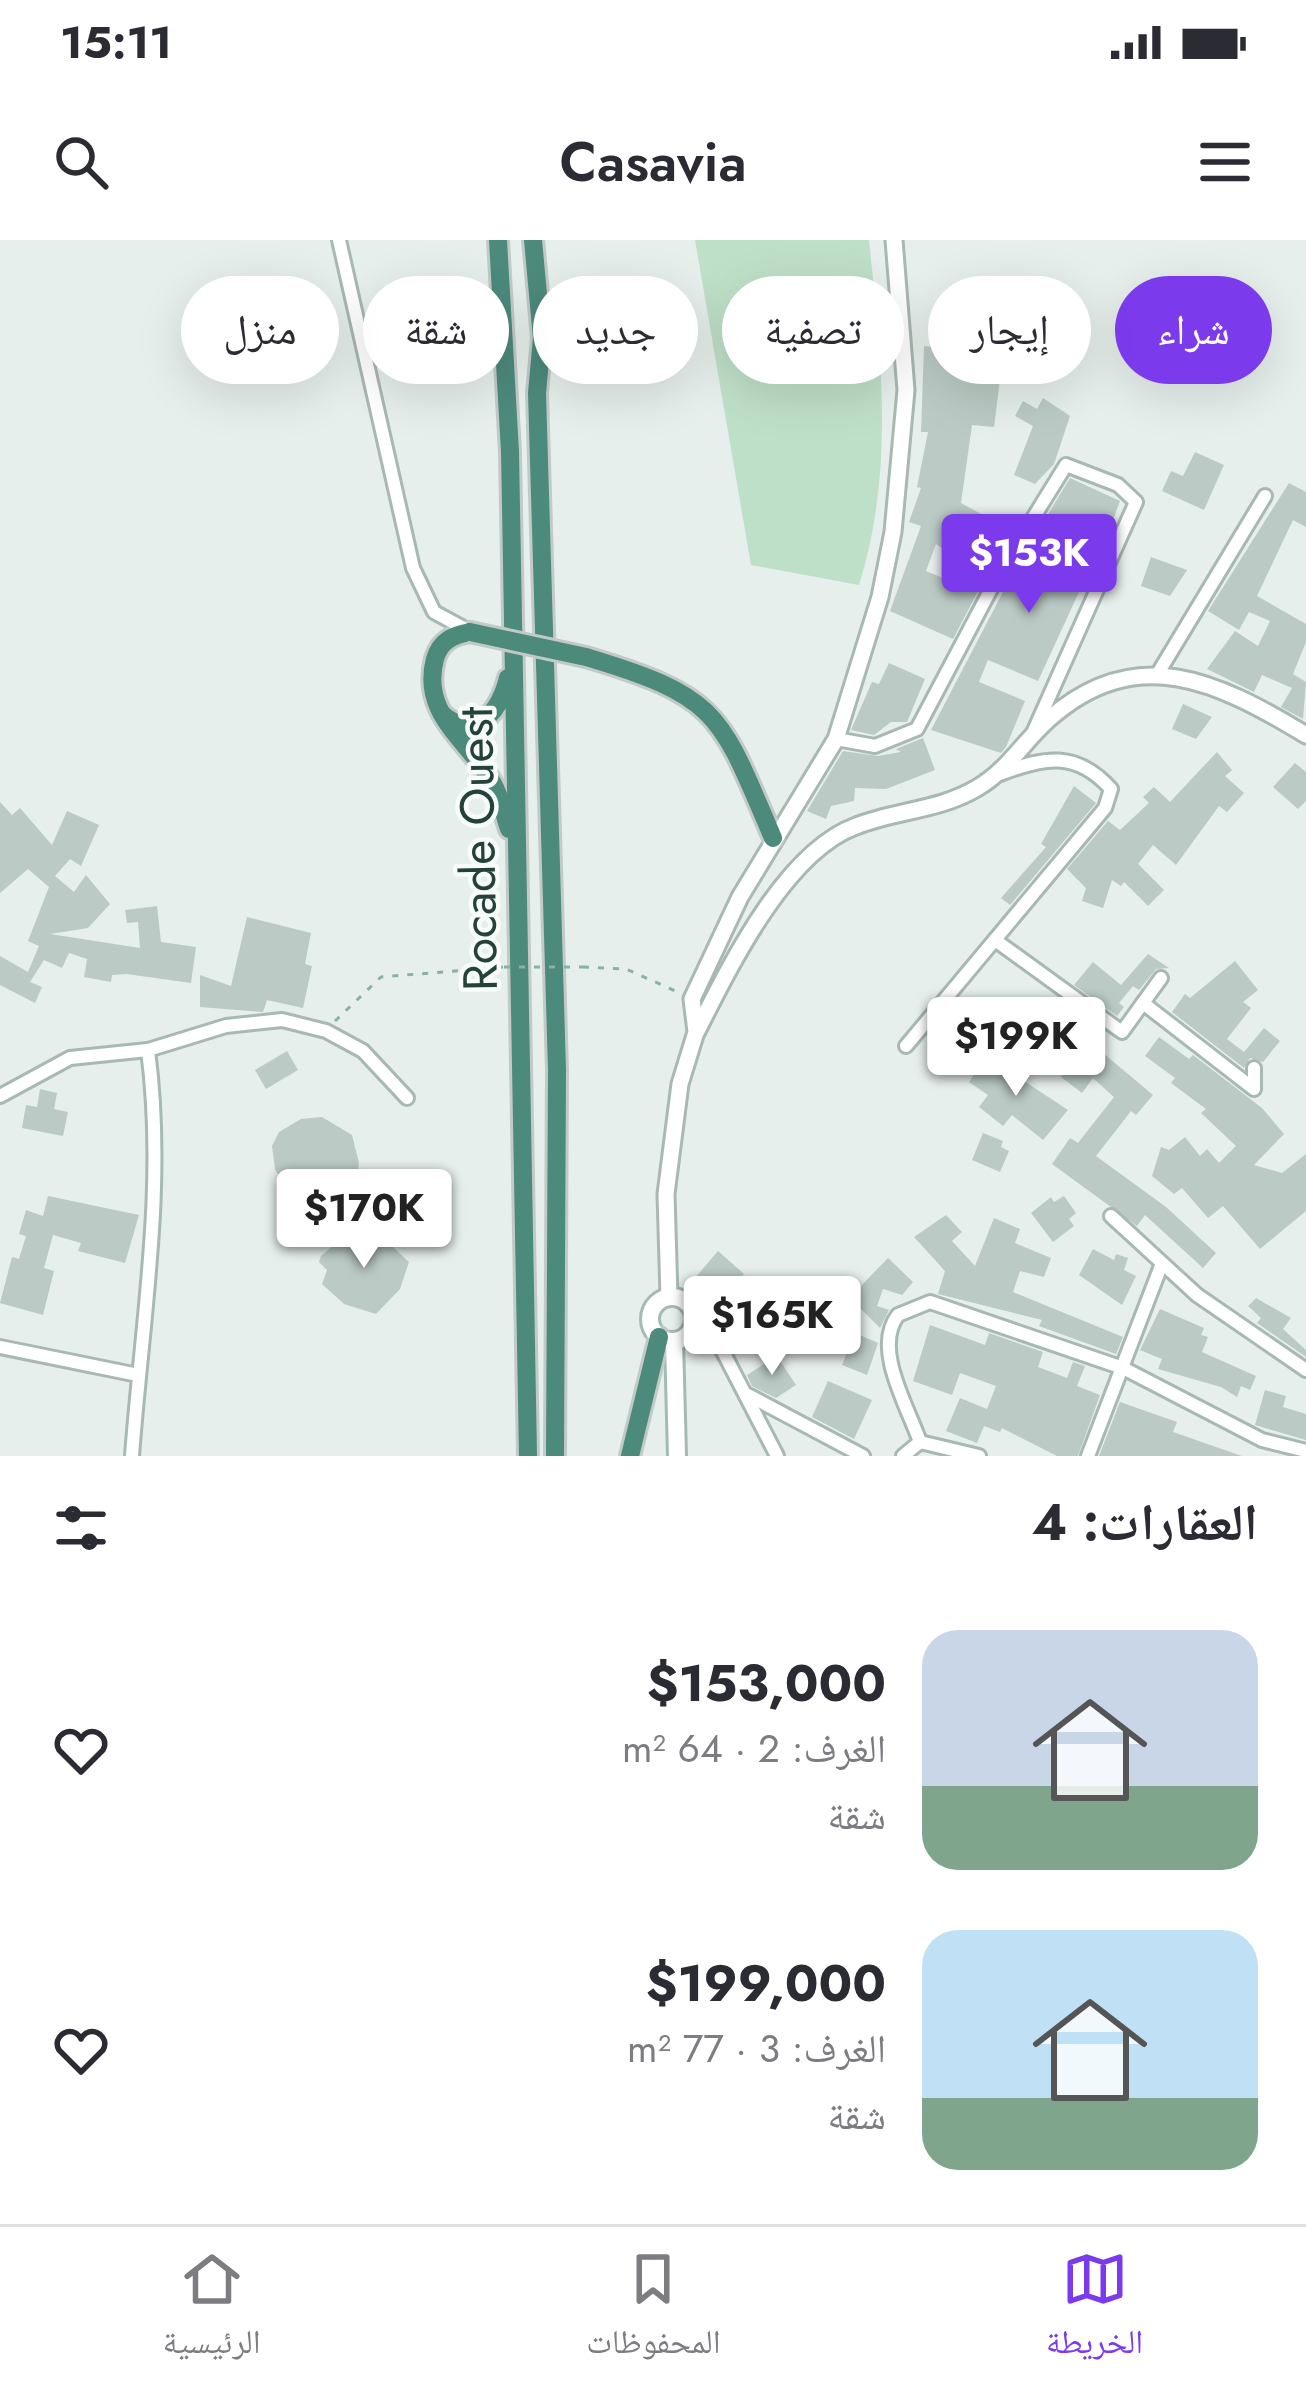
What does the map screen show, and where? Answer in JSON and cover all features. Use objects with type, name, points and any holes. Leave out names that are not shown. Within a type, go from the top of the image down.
[{"type":"highway","name":"Rocade Ouest","points":[[498,240],[506,339],[528,1456]]},
{"type":"highway","points":[[537,240],[558,1124],[554,1456]]},
{"type":"highway","points":[[518,868],[495,786],[436,706],[432,677],[437,651],[452,636],[470,632],[586,657],[682,689],[712,715],[736,749],[773,838]]},
{"type":"highway","points":[[436,706],[451,722],[464,725],[479,725],[493,716],[512,656]]},
{"type":"highway","points":[[631,1456],[667,1339]]},
{"type":"main road","points":[[667,1339],[687,1336],[694,1324],[689,1304],[669,1297],[656,1304],[650,1318],[667,1339],[677,1456]]},
{"type":"street","points":[[339,240],[413,568],[434,612],[437,651]]},
{"type":"street","points":[[696,1031],[692,999],[773,838],[836,739],[880,597],[896,509],[906,390],[894,240]]},
{"type":"street","points":[[836,739],[874,746],[917,729],[1001,570],[1066,465],[1118,485],[1136,502],[1032,734],[1000,775]]},
{"type":"street","points":[[1157,675],[1265,496]]},
{"type":"street","points":[[434,612],[470,632]]},
{"type":"street","points":[[1032,734],[1099,682],[1157,675],[1251,703],[1306,735]]},
{"type":"street","points":[[669,1297],[672,1139],[696,1031],[753,932],[796,870],[829,838],[860,824],[935,808],[1046,756],[1096,773],[1111,789],[1105,808],[906,1046]]},
{"type":"street","points":[[995,940],[1122,1032],[1161,978]]},
{"type":"street","points":[[1143,1003],[1254,1089],[1255,1067]]},
{"type":"street","points":[[0,1096],[70,1058],[148,1050],[226,1026],[282,1020],[326,1031],[363,1051],[407,1098]]},
{"type":"street","points":[[132,1456],[151,1282],[158,1124],[148,1050]]},
{"type":"street","points":[[1111,1216],[1161,1266],[1306,1370]]},
{"type":"street","points":[[1088,1456],[1161,1266]]},
{"type":"street","points":[[920,1442],[887,1342],[891,1323],[917,1304],[942,1304],[1123,1368],[1262,1441],[1306,1451]]},
{"type":"street","points":[[694,1324],[717,1340],[777,1456]]},
{"type":"street","points":[[0,1347],[138,1375]]},
{"type":"street","points":[[747,1394],[862,1456]]},
{"type":"street","points":[[903,1456],[920,1442]]},
{"type":"street","points":[[920,1442],[979,1456]]},
{"type":"path","points":[[326,1031],[381,977],[504,968],[626,969],[692,999]]},
{"type":"green space","points":[[695,240],[869,240],[872,276],[722,276],[722,384],[881,384],[877,499],[859,585],[751,565]]},
{"type":"building","points":[[924,346],[928,346],[928,384],[999,384],[994,427],[972,425],[961,503],[1010,530],[953,639],[890,611],[921,526],[909,522],[921,488],[917,487],[928,432],[921,432]],"holes":[[[936,544],[960,560],[950,581],[926,571]]]},
{"type":"building","points":[[1043,398],[1070,416],[1054,464],[1035,484],[1014,475],[1033,426],[1015,416],[1023,401],[1037,409]]},
{"type":"building","points":[[1195,452],[1224,465],[1204,510],[1162,491],[1171,471],[1183,476]]},
{"type":"building","points":[[1070,478],[1120,501],[1095,568],[1091,566],[1038,681],[988,660],[979,682],[1025,701],[1006,747],[1001,753],[931,730],[1016,567]]},
{"type":"building","points":[[1289,483],[1306,492],[1306,527],[1293,520],[1257,596],[1306,624],[1306,642],[1293,674],[1306,682],[1303,719],[1281,707],[1292,688],[1262,675],[1254,692],[1207,669],[1235,631],[1258,646],[1270,621],[1249,612],[1239,630],[1208,611]]},
{"type":"building","points":[[1151,557],[1187,570],[1170,596],[1141,586]]},
{"type":"building","points":[[889,663],[925,679],[907,722],[891,722],[874,735],[851,730],[872,682],[879,684]]},
{"type":"building","points":[[1183,704],[1212,717],[1196,739],[1172,729]]},
{"type":"building","points":[[923,738],[935,770],[886,789],[855,788],[854,801],[831,806],[826,819],[807,811],[843,751],[878,756],[901,752],[896,749]]},
{"type":"building","points":[[1217,752],[1232,770],[1225,776],[1244,793],[1227,812],[1219,806],[1176,865],[1153,845],[1138,864],[1164,890],[1148,906],[1124,882],[1121,886],[1112,880],[1103,908],[1082,901],[1086,888],[1067,869],[1108,821],[1120,830],[1149,803],[1143,797],[1154,787],[1170,802]]},
{"type":"building","points":[[1295,763],[1306,772],[1306,801],[1298,809],[1273,787]]},
{"type":"building","points":[[1074,786],[1096,803],[1010,905],[1001,898],[1046,847],[1041,844]]},
{"type":"building","points":[[0,802],[12,815],[20,808],[52,845],[67,811],[99,825],[81,866],[70,859],[55,876],[74,892],[86,875],[110,904],[88,928],[50,934],[140,948],[138,922],[127,923],[125,910],[157,906],[161,942],[196,947],[191,983],[127,974],[112,975],[111,982],[84,977],[87,959],[69,953],[62,968],[44,960],[30,982],[42,987],[35,1003],[0,985],[0,956],[28,972],[39,946],[28,941],[49,887],[28,869],[0,893]]},
{"type":"building","points":[[247,917],[311,933],[305,964],[312,966],[303,1008],[267,1000],[263,1012],[200,1007],[200,975],[231,986]]},
{"type":"building","points":[[1148,954],[1169,968],[1156,969],[1139,990],[1133,986],[1119,1003],[1124,1007],[1117,1016],[1074,985],[1093,962],[1121,985]]},
{"type":"building","points":[[1235,961],[1258,990],[1243,1002],[1251,1008],[1227,1039],[1244,1052],[1264,1028],[1280,1041],[1263,1062],[1250,1058],[1244,1068],[1172,1012],[1185,994],[1190,998]]},
{"type":"building","points":[[1082,1016],[1098,1028],[1094,1032],[1103,1039],[1097,1048],[1153,1095],[1136,1115],[1131,1111],[1096,1156],[1166,1207],[1216,1253],[1203,1268],[1145,1215],[1137,1226],[1052,1164],[1070,1138],[1078,1143],[1114,1097],[1093,1078],[1082,1093],[1061,1077],[1073,1062],[1056,1048]]},
{"type":"building","points":[[1159,1037],[1189,1059],[1193,1055],[1262,1108],[1284,1134],[1254,1165],[1282,1173],[1306,1154],[1306,1211],[1260,1249],[1223,1206],[1208,1218],[1182,1188],[1174,1194],[1152,1176],[1161,1147],[1169,1150],[1185,1137],[1200,1156],[1207,1149],[1219,1163],[1236,1146],[1201,1113],[1206,1109],[1171,1083],[1175,1078],[1145,1056]]},
{"type":"building","points":[[287,1051],[298,1070],[266,1089],[255,1070]]},
{"type":"building","points":[[986,1056],[1068,1110],[1043,1140],[1012,1115],[1003,1126],[979,1107],[988,1095],[969,1082]]},
{"type":"building","points":[[40,1089],[57,1093],[54,1109],[68,1112],[63,1136],[22,1128],[26,1105],[37,1107]]},
{"type":"building","points":[[322,1117],[352,1135],[359,1163],[356,1182],[307,1198],[286,1189],[275,1169],[272,1146],[279,1132],[301,1119]]},
{"type":"building","points":[[983,1133],[1003,1141],[1001,1147],[1009,1151],[1000,1172],[972,1160]]},
{"type":"building","points":[[48,1196],[139,1215],[125,1263],[78,1251],[81,1243],[53,1235],[44,1268],[54,1271],[43,1315],[0,1303],[12,1257],[19,1259],[26,1236],[19,1234],[26,1210],[43,1216]]},
{"type":"building","points":[[1064,1196],[1076,1213],[1069,1219],[1074,1226],[1053,1242],[1031,1213],[1051,1197],[1054,1202]]},
{"type":"building","points":[[946,1215],[962,1232],[952,1241],[975,1266],[994,1218],[1020,1229],[1015,1243],[1051,1258],[1044,1277],[1020,1271],[1013,1292],[1123,1337],[1116,1354],[1039,1326],[1042,1320],[938,1294],[945,1271],[914,1237]]},
{"type":"building","points":[[353,1229],[384,1239],[409,1262],[400,1289],[376,1314],[344,1304],[322,1284],[327,1270],[319,1262],[321,1256]]},
{"type":"building","points":[[1093,1249],[1114,1260],[1116,1254],[1128,1258],[1124,1270],[1136,1276],[1122,1305],[1079,1275]]},
{"type":"building","points":[[718,1251],[744,1274],[712,1312],[689,1285]]},
{"type":"building","points":[[888,1258],[913,1282],[902,1295],[883,1289],[877,1306],[889,1310],[880,1328],[839,1287],[847,1279],[857,1290]]},
{"type":"building","points":[[1256,1298],[1291,1318],[1283,1329],[1306,1350],[1306,1357],[1257,1323],[1261,1318],[1248,1306]]},
{"type":"building","points":[[1160,1309],[1204,1328],[1201,1335],[1208,1337],[1202,1352],[1256,1376],[1250,1390],[1241,1386],[1237,1397],[1221,1387],[1158,1369],[1162,1359],[1140,1350]]},
{"type":"building","points":[[930,1325],[985,1345],[989,1333],[1043,1352],[1038,1367],[1067,1378],[1073,1362],[1085,1366],[1077,1386],[1100,1395],[1078,1456],[1057,1456],[1002,1428],[1000,1432],[984,1426],[977,1443],[946,1431],[960,1398],[987,1409],[996,1386],[960,1373],[952,1395],[913,1381]]},
{"type":"building","points":[[855,1333],[878,1343],[867,1375],[842,1365]]},
{"type":"building","points":[[777,1356],[796,1385],[776,1398],[752,1386],[747,1375]]},
{"type":"building","points":[[828,1381],[872,1400],[854,1439],[812,1417]]},
{"type":"building","points":[[1265,1390],[1286,1396],[1283,1407],[1306,1414],[1306,1440],[1255,1425]]},
{"type":"building","points":[[1120,1402],[1177,1422],[1173,1432],[1242,1456],[1099,1456]]}]
